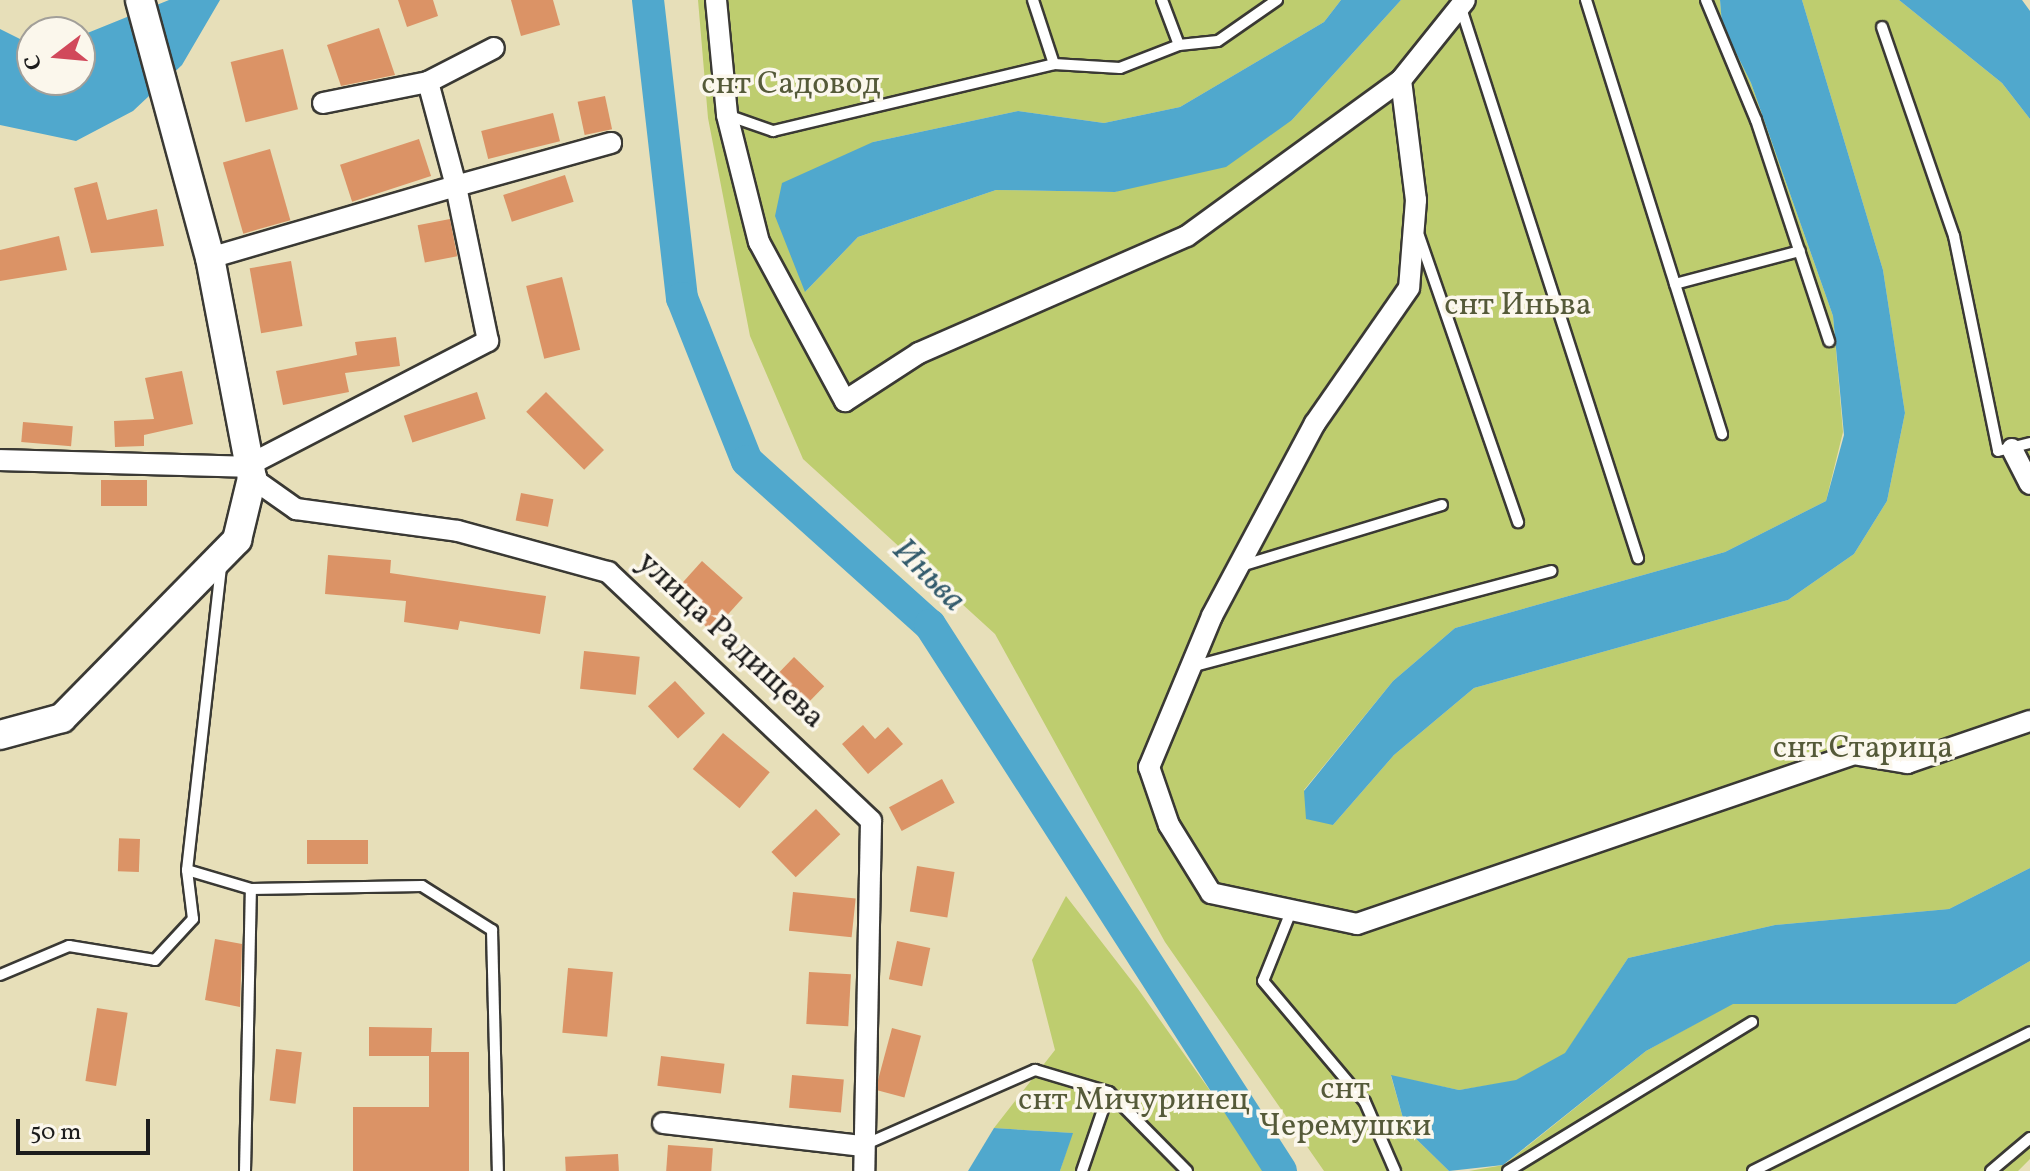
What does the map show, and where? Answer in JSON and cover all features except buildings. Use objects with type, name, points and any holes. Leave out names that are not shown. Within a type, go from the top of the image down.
[{"type":"street","points":[[0,735],[62,718],[237,540],[248,472],[210,258],[140,0]]},
{"type":"street","points":[[716,0],[727,115],[759,242],[845,401],[919,353],[1187,236],[1401,80],[1463,3]]},
{"type":"street","points":[[323,103],[428,82],[494,48]]},
{"type":"street","points":[[1401,80],[1414,222],[1409,288],[1315,423],[1239,566],[1191,667],[1149,767],[1169,825],[1211,893],[1290,914],[1357,924],[1854,754],[1907,763],[2030,721]]},
{"type":"street","points":[[0,460],[248,472],[488,341],[456,186],[428,82]]},
{"type":"street","points":[[210,258],[611,143]]},
{"type":"street","points":[[2021,446],[2030,484]]},
{"type":"street","name":"улица Радищева","points":[[248,472],[296,509],[458,531],[608,572],[871,821],[862,1146],[864,1171]]},
{"type":"street","points":[[663,1123],[862,1146]]},
{"type":"lane","points":[[1033,0],[1054,64]]},
{"type":"lane","points":[[1162,0],[1179,45]]},
{"type":"lane","points":[[727,115],[773,131],[1054,64],[1120,68],[1179,45],[1218,41],[1277,0]]},
{"type":"lane","points":[[1586,0],[1722,434]]},
{"type":"lane","points":[[1706,0],[1800,251],[1829,341]]},
{"type":"lane","points":[[1463,3],[1638,558]]},
{"type":"lane","points":[[1882,27],[1954,236],[1998,451],[2021,446]]},
{"type":"lane","points":[[1414,222],[1518,522]]},
{"type":"lane","points":[[1675,284],[1800,251]]},
{"type":"lane","points":[[1239,566],[1442,505]]},
{"type":"lane","points":[[0,975],[69,946],[155,960],[193,919],[187,870],[222,555]]},
{"type":"lane","points":[[1191,667],[1551,571]]},
{"type":"lane","points":[[187,870],[251,889],[422,886],[492,930],[498,1171]]},
{"type":"lane","points":[[245,1171],[251,889]]},
{"type":"lane","points":[[1290,914],[1263,981],[1365,1102],[1395,1171]]},
{"type":"lane","points":[[1508,1171],[1752,1022]]},
{"type":"lane","points":[[1753,1171],[2030,1032]]},
{"type":"lane","points":[[862,1146],[1035,1070],[1109,1092],[1187,1171]]},
{"type":"lane","points":[[1082,1171],[1109,1092]]},
{"type":"lane","points":[[1991,1171],[2030,1138]]},
{"type":"green space","points":[[698,0],[1341,0],[1324,22],[1180,107],[1104,123],[1018,111],[873,142],[805,292],[858,237],[996,190],[1115,192],[1292,120],[1401,0],[1720,0],[1722,25],[1751,83],[1833,316],[1843,432],[1826,501],[1725,552],[1455,628],[1393,681],[1304,790],[1333,825],[1394,755],[1474,688],[1788,600],[1854,554],[1887,501],[1905,413],[1883,270],[1802,0],[1899,0],[2002,83],[2030,119],[2030,868],[1949,909],[1775,925],[1628,958],[1565,1054],[1516,1081],[1459,1090],[1391,1076],[1406,1129],[1449,1171],[1324,1171],[1165,942],[995,634],[803,459],[750,336],[708,118]]},
{"type":"green space","name":"снт Мичуринец","points":[[1066,896],[1138,989],[1267,1171],[1060,1171],[1072,1133],[994,1128],[1055,1050],[1032,960]]},
{"type":"green space","name":"снт Черемушки","points":[[2030,961],[2030,1159],[2018,1171],[1469,1171],[1504,1165],[1646,1051],[1733,1003],[1956,1004]]},
{"type":"water","points":[[169,0],[220,0],[182,65],[133,111],[76,141],[0,125],[0,29],[16,37],[16,96],[96,96],[96,30]]},
{"type":"water","points":[[1341,0],[1401,0],[1292,120],[1226,167],[1115,192],[996,190],[858,237],[805,292],[775,216],[782,183],[873,142],[1018,111],[1104,123],[1180,107],[1324,22]]},
{"type":"water","points":[[1720,0],[1802,0],[1883,270],[1905,413],[1887,501],[1854,554],[1788,600],[1474,688],[1394,755],[1333,825],[1306,819],[1304,791],[1393,681],[1455,628],[1725,552],[1826,501],[1844,435],[1833,316],[1751,83],[1722,25]]},
{"type":"water","points":[[1899,0],[2022,0],[2030,11],[2030,119],[2002,83]]},
{"type":"water","points":[[2030,868],[2030,961],[1956,1004],[1733,1004],[1646,1051],[1503,1165],[1449,1171],[1406,1129],[1391,1075],[1459,1090],[1516,1080],[1565,1053],[1628,958],[1775,925],[1949,909]]},
{"type":"water","points":[[994,1128],[1073,1133],[1060,1171],[968,1171]]},
{"type":"waterway","name":"Иньва","points":[[648,0],[682,298],[747,461],[930,625],[1281,1171]]},
{"type":"park label","name":"снт Садовод","points":[[791,85]]},
{"type":"park label","name":"снт Иньва","points":[[1518,306]]},
{"type":"park label","name":"снт Старица","points":[[1863,749]]}]
